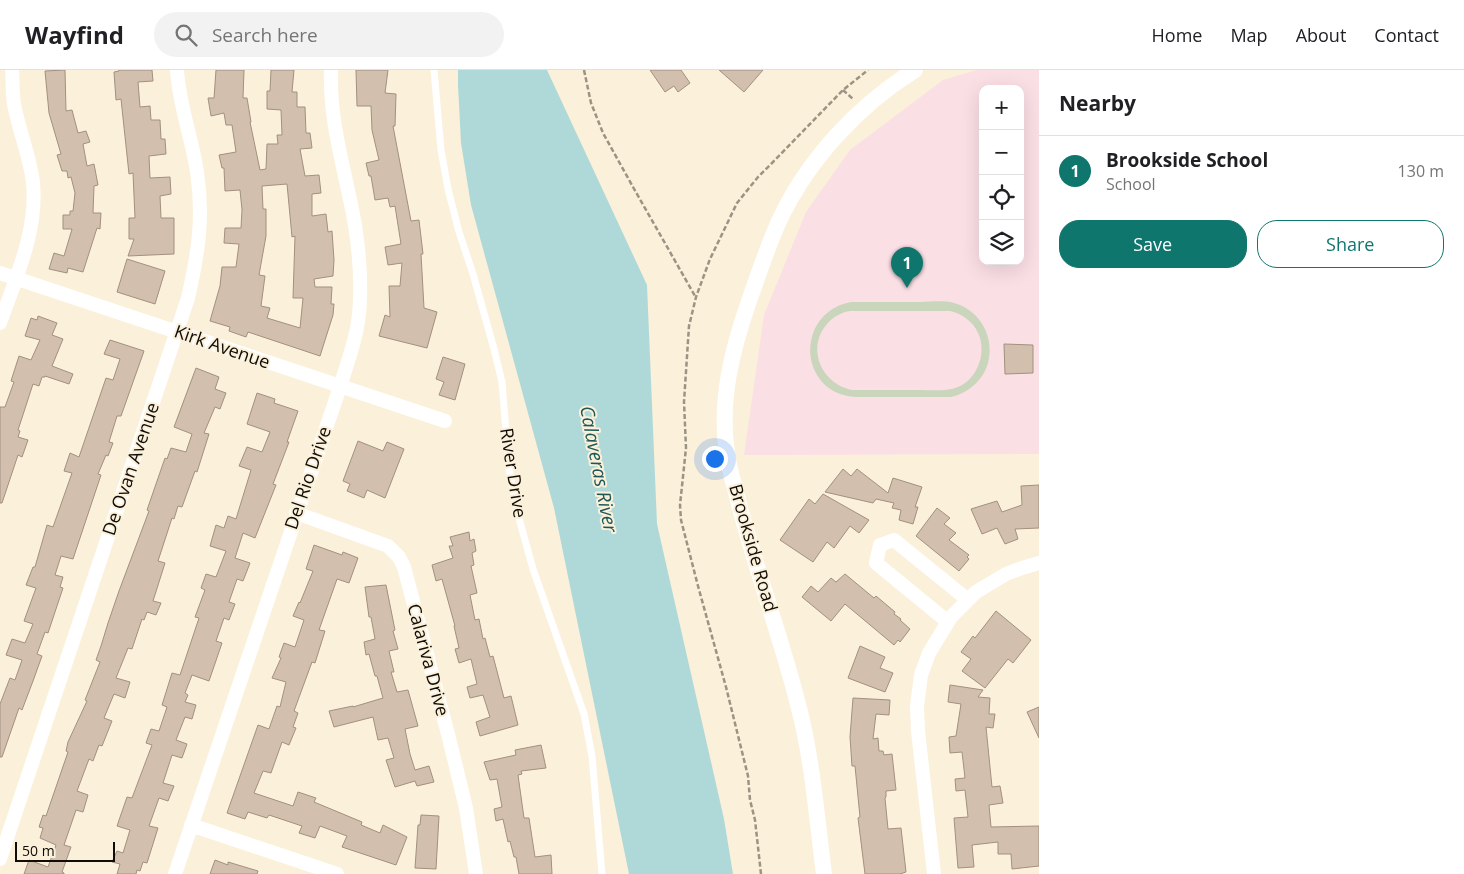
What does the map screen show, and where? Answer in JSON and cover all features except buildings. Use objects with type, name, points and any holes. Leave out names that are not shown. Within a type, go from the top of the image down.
[{"type":"street","points":[[0,324],[29,233],[34,199],[29,159],[14,104],[12,70]]},
{"type":"street","name":"De Ovan Avenue","points":[[0,859],[188,298],[200,236],[200,214],[196,170],[180,93],[178,70]]},
{"type":"street","name":"Del Rio Drive","points":[[175,874],[340,387],[357,327],[360,268],[355,225],[335,130],[330,70]]},
{"type":"street","name":"Brookside Road","points":[[824,874],[813,781],[800,712],[744,525],[726,453],[727,385],[735,345],[765,255],[781,217],[796,190],[815,162],[837,135],[878,97],[915,70]]},
{"type":"street","name":"Kirk Avenue","points":[[0,273],[444,421]]},
{"type":"street","name":"Calariva Drive","points":[[296,513],[388,546],[399,557],[404,567],[466,808],[476,874]]},
{"type":"street","points":[[948,622],[876,563],[880,545],[894,540],[968,600]]},
{"type":"street","points":[[934,874],[918,731],[917,706],[922,675],[929,653],[948,622],[983,587],[1006,574],[1039,564]]},
{"type":"street","points":[[191,825],[337,874]]},
{"type":"lane","name":"River Drive","points":[[434,70],[441,150],[448,189],[502,382],[509,469],[517,511],[533,570],[584,714],[592,756],[602,874]]},
{"type":"path","points":[[584,70],[591,103],[603,133],[696,297]]},
{"type":"shaded area","points":[[977,70],[1039,70],[1039,454],[744,455],[764,315],[806,212],[850,150],[943,80]]},
{"type":"green space","points":[[941,301],[954,303],[978,318],[987,334],[990,353],[986,369],[979,381],[969,389],[951,397],[856,397],[837,393],[823,382],[814,369],[810,352],[812,336],[820,321],[832,309],[851,302]],"holes":[[[850,311],[950,311],[965,317],[976,328],[980,338],[980,362],[972,376],[960,386],[940,390],[852,390],[841,386],[831,379],[819,361],[817,350],[823,329],[832,319],[843,313]]]},
{"type":"water","name":"Calaveras River","points":[[458,70],[547,70],[647,285],[657,524],[724,819],[733,874],[629,874],[554,508],[471,205],[461,143]]},
{"type":"place","name":"Brookside School","points":[[907,288]]}]
